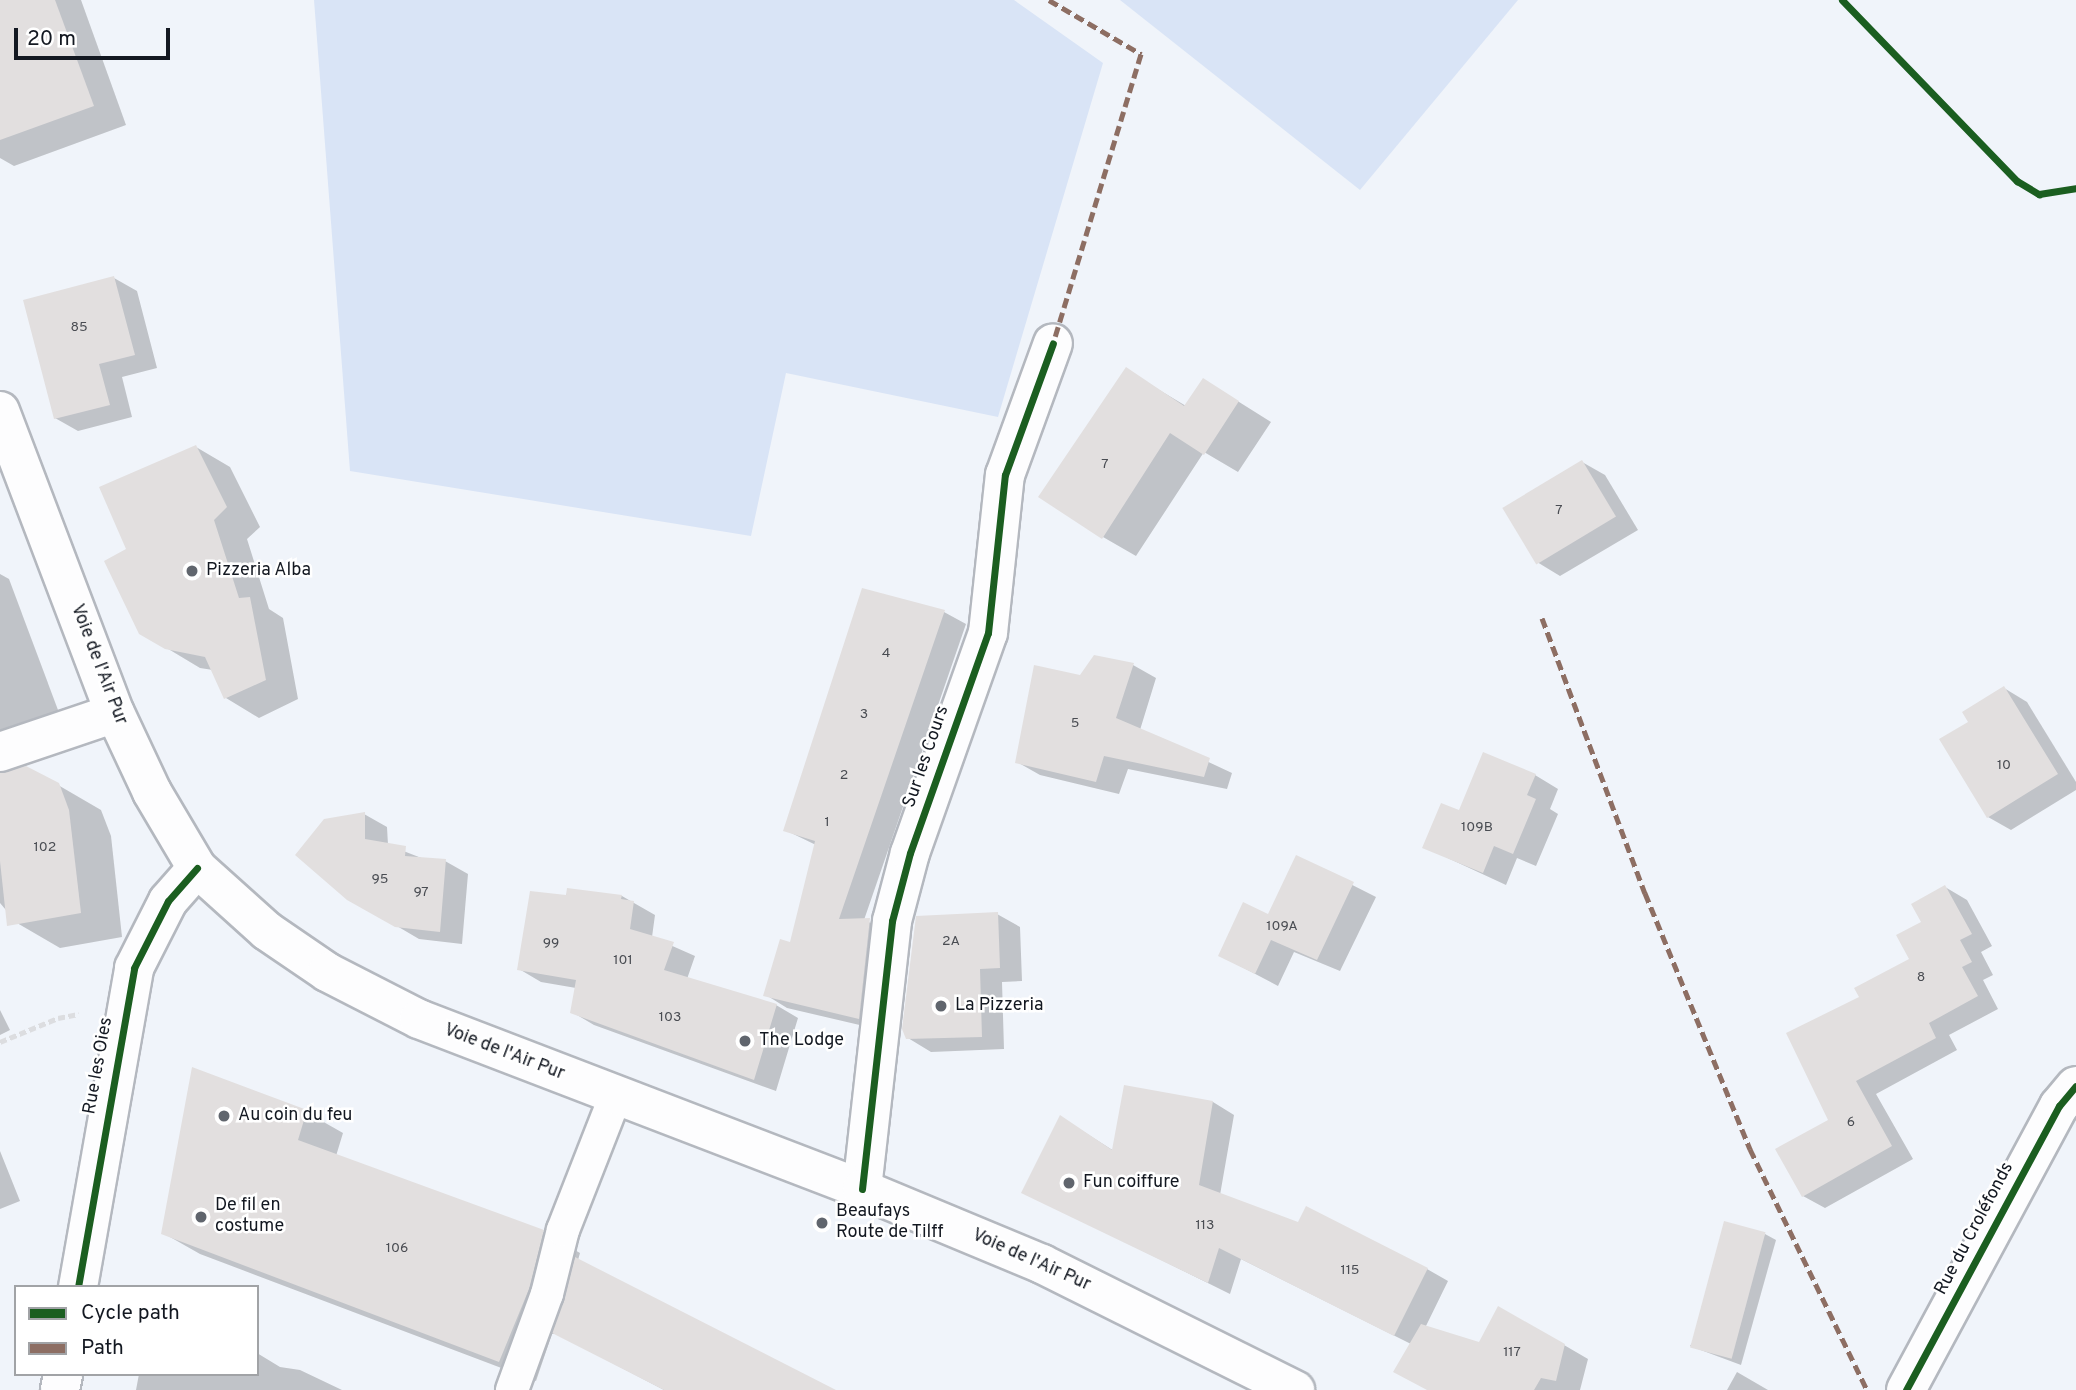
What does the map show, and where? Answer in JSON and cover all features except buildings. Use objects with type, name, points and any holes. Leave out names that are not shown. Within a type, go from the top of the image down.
[{"type":"main road","name":"Sur les Cours","points":[[862,1189],[892,921],[910,853],[988,633],[1005,475],[1053,343]]},
{"type":"main road","name":"Voie de l'Air Pur","points":[[0,411],[115,713],[152,792],[197,868],[267,931],[327,972],[419,1019],[862,1189],[1042,1264],[1294,1390]]},
{"type":"main road","points":[[0,752],[115,713]]},
{"type":"main road","name":"Rue les Oies","points":[[78,1285],[125,1007],[150,929],[197,868]]},
{"type":"main road","name":"Rue du Croléfonds","points":[[1906,1390],[2059,1106],[2076,1086]]},
{"type":"lane","points":[[512,1390],[547,1294],[563,1230],[616,1096]]},
{"type":"path","points":[[0,1042],[58,1018],[125,1007]]},
{"type":"shaded area","points":[[314,0],[1014,0],[1103,63],[998,417],[786,373],[751,536],[350,471]]},
{"type":"shaded area","points":[[1120,0],[1518,0],[1360,190]]},
{"type":"marked path","points":[[1049,0],[1141,54],[1053,343]]},
{"type":"marked path","points":[[1542,618],[1645,893],[1750,1149],[1867,1390]]},
{"type":"cycle path","points":[[1842,0],[2017,181],[2039,194],[2076,188]]},
{"type":"cycle path","points":[[862,1189],[892,921],[910,853],[988,633],[1005,475],[1053,343]]},
{"type":"cycle path","points":[[78,1285],[134,968],[168,901],[197,868]]},
{"type":"cycle path","points":[[1906,1390],[2059,1106],[2076,1086]]},
{"type":"place","name":"Pizzeria Alba","points":[[192,571]]},
{"type":"place","name":"La Pizzeria","points":[[941,1006]]},
{"type":"place","name":"The Lodge","points":[[745,1041]]},
{"type":"place","name":"Au coin du feu","points":[[224,1116]]},
{"type":"place","name":"Fun coiffure","points":[[1069,1183]]},
{"type":"place","name":"De fil en costume","points":[[201,1217]]},
{"type":"place","name":"Beaufays Route de Tilff","points":[[822,1223]]}]
